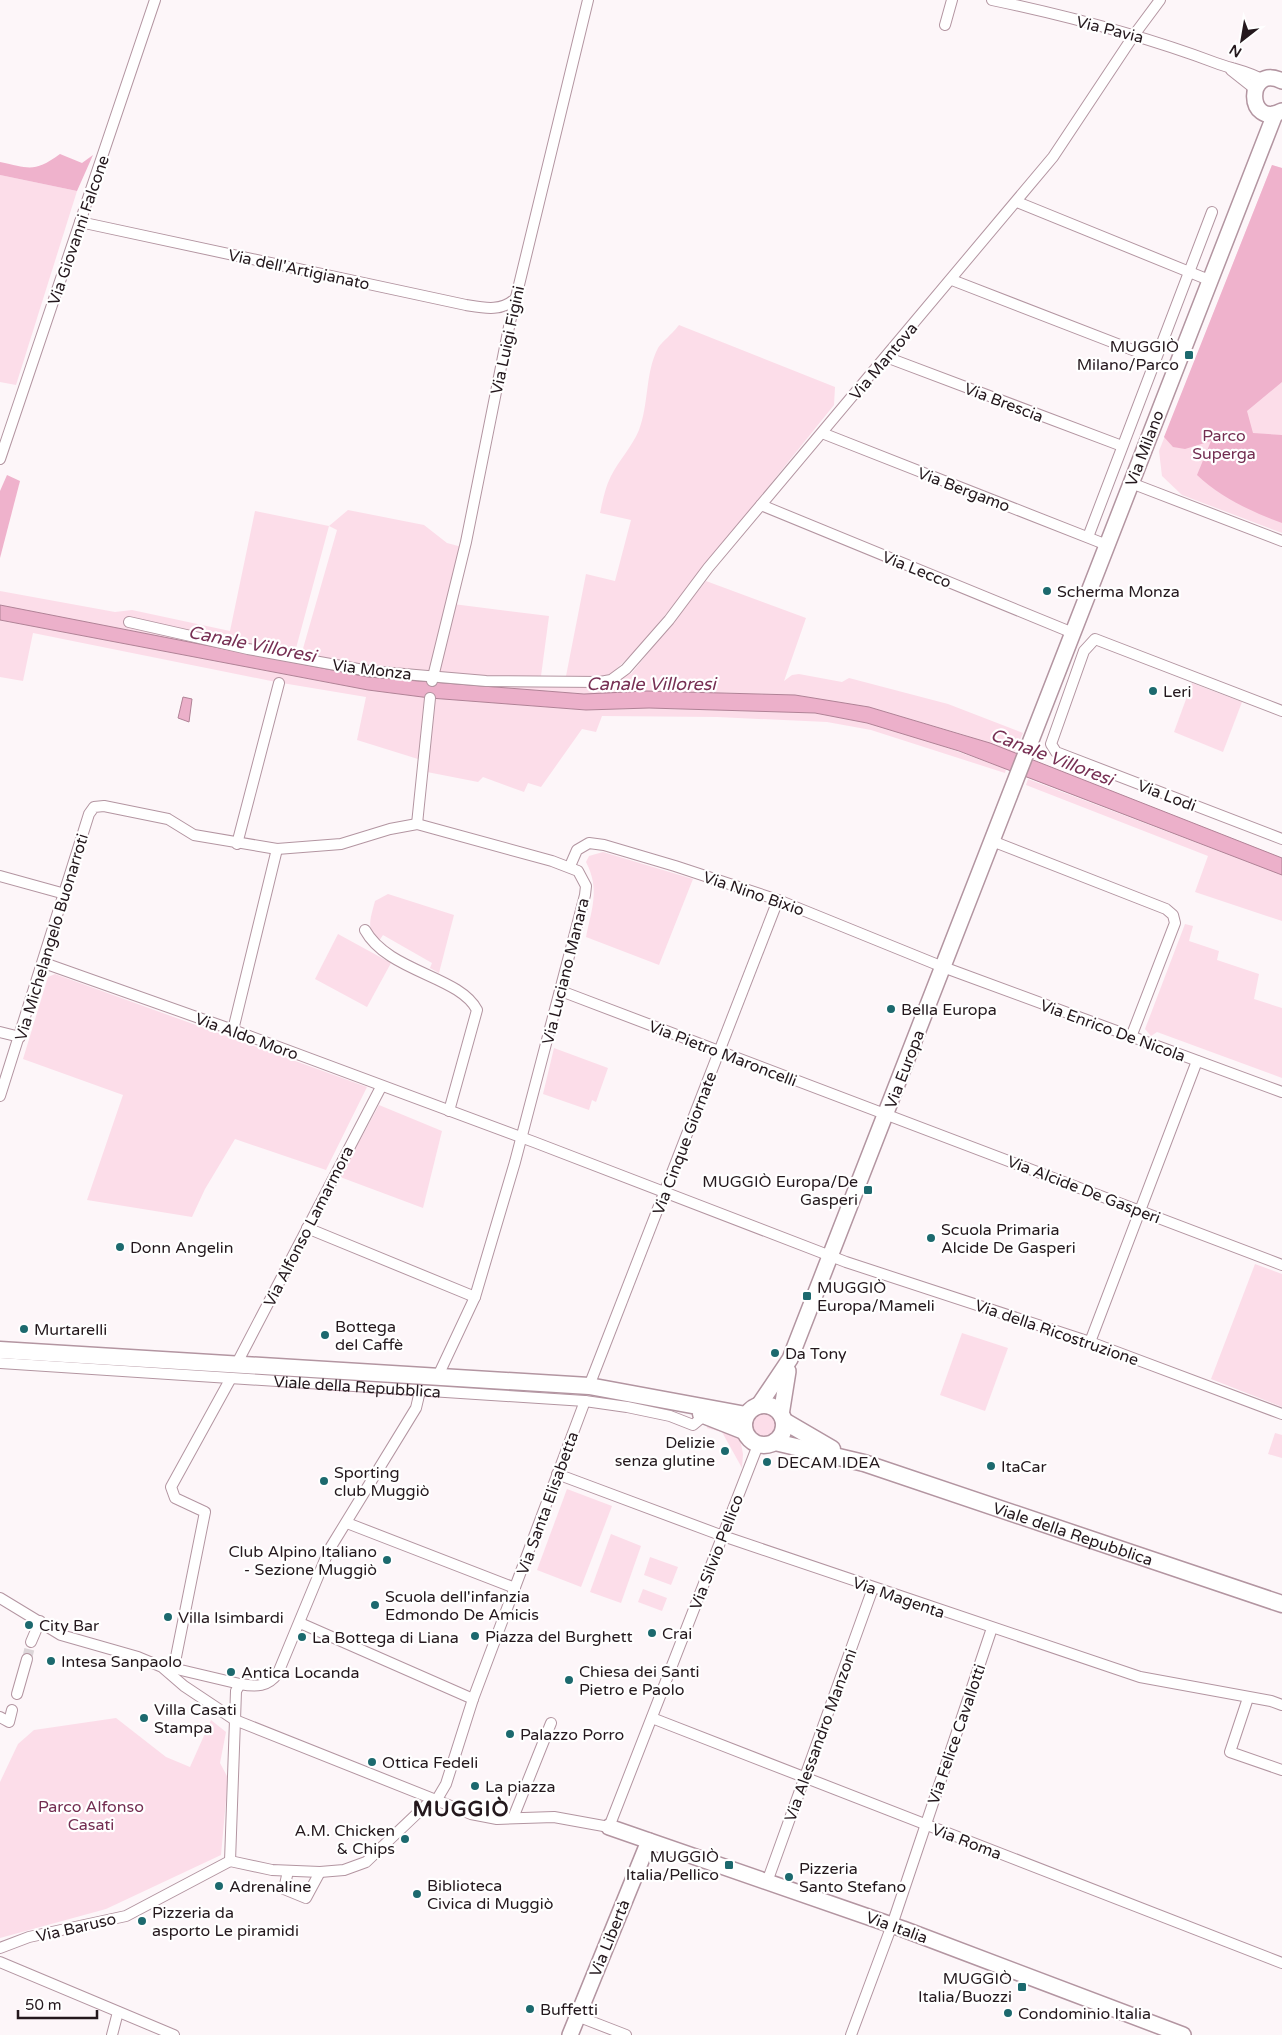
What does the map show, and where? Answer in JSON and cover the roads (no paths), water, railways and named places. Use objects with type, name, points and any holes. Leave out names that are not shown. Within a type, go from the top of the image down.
[{"type":"main road","name":"Viale della Repubblica","points":[[0,1350],[234,1372],[437,1378],[587,1394],[636,1395],[750,1417]]},
{"type":"main road","name":"Viale della Repubblica","points":[[636,1395],[705,1415],[750,1417]]},
{"type":"main road","points":[[772,1406],[783,1418],[783,1433],[775,1442],[758,1445],[752,1442],[750,1417],[772,1406]]},
{"type":"main road","name":"Viale della Repubblica","points":[[783,1418],[826,1446],[864,1463]]},
{"type":"main road","name":"Viale della Repubblica","points":[[775,1442],[864,1463],[1282,1604]]},
{"type":"street","name":"Via Giovanni Falcone","points":[[0,459],[155,0]]},
{"type":"street","name":"Via Luigi Figini","points":[[433,679],[466,542],[516,298],[588,0]]},
{"type":"street","points":[[945,25],[952,0]]},
{"type":"street","name":"Via Pavia","points":[[992,0],[1017,3],[1134,36],[1271,80]]},
{"type":"street","name":"Via Mantova","points":[[618,676],[668,620],[708,568],[1054,158],[1134,36],[1160,0]]},
{"type":"street","points":[[1271,80],[1254,100],[1273,112]]},
{"type":"street","name":"Via Milano","points":[[1027,751],[1260,147],[1270,131],[1273,112]]},
{"type":"street","points":[[1017,202],[1209,280]]},
{"type":"street","name":"Via Milano","points":[[1088,537],[1212,212]]},
{"type":"street","name":"Via dell'Artigianato","points":[[80,222],[466,305],[501,308],[509,305],[516,298]]},
{"type":"street","points":[[952,280],[1156,359]]},
{"type":"street","name":"Via Brescia","points":[[886,357],[1122,446]]},
{"type":"street","name":"Via Bergamo","points":[[822,433],[1107,545]]},
{"type":"street","points":[[1130,483],[1282,541]]},
{"type":"street","name":"Via Lecco","points":[[761,505],[1073,633]]},
{"type":"street","name":"Via Monza","points":[[129,622],[248,649],[347,668],[433,679],[569,683],[600,682],[618,676]]},
{"type":"street","name":"Via Lodi","points":[[1282,711],[1096,640],[1084,652],[1051,744],[1056,752],[1282,839]]},
{"type":"street","points":[[279,683],[237,844],[277,849],[341,844],[390,829],[418,824],[570,866]]},
{"type":"street","points":[[418,824],[430,698]]},
{"type":"street","name":"Via Europa","points":[[750,1417],[790,1359],[1027,751]]},
{"type":"street","name":"Via Michelangelo Buonarroti","points":[[0,1096],[44,963],[89,814],[94,807],[104,806],[168,819],[194,835],[237,844]]},
{"type":"street","points":[[992,841],[1166,908],[1173,915],[1175,923],[1131,1037]]},
{"type":"street","name":"Via Nino Bixio","points":[[570,866],[577,850],[589,843],[604,845],[778,900],[943,967]]},
{"type":"street","points":[[233,1030],[277,849]]},
{"type":"street","name":"Via Luciano Manara","points":[[437,1378],[475,1297],[522,1138],[561,991],[586,886],[578,871],[570,866]]},
{"type":"street","points":[[0,876],[65,894]]},
{"type":"street","name":"Via Cinque Giornate","points":[[587,1394],[778,900]]},
{"type":"street","points":[[365,930],[378,949],[467,996],[477,1010],[449,1111]]},
{"type":"street","name":"Via Aldo Moro","points":[[44,963],[233,1030],[381,1087],[666,1192]]},
{"type":"street","name":"Via Enrico De Nicola","points":[[943,967],[1282,1092]]},
{"type":"street","name":"Via Pietro Maroncelli","points":[[561,991],[886,1114]]},
{"type":"street","points":[[0,1032],[20,1037]]},
{"type":"street","points":[[1090,1342],[1197,1061]]},
{"type":"street","name":"Via Alfonso Lamarmora","points":[[174,1667],[205,1512],[175,1498],[171,1487],[234,1372],[381,1087]]},
{"type":"street","name":"Via Alcide De Gasperi","points":[[886,1114],[1282,1265]]},
{"type":"street","name":"Via della Ricostruzione","points":[[666,1192],[830,1256],[1090,1342],[1282,1414]]},
{"type":"street","points":[[307,1228],[475,1297]]},
{"type":"street","name":"Via Europa","points":[[783,1418],[790,1359]]},
{"type":"street","name":"Viale della Repubblica","points":[[0,1363],[234,1372],[420,1391],[587,1394],[627,1407],[670,1416],[694,1425],[705,1415]]},
{"type":"street","points":[[162,1667],[174,1667],[258,1687],[275,1677],[300,1623],[329,1550],[418,1403],[420,1391]]},
{"type":"street","name":"Via Santa Elisabetta","points":[[436,1801],[446,1784],[473,1700],[587,1394]]},
{"type":"street","name":"Via Silvio Pellico","points":[[609,1827],[758,1445]]},
{"type":"street","name":"Via Magenta","points":[[557,1474],[723,1536],[1140,1677],[1282,1705]]},
{"type":"street","points":[[347,1523],[515,1588]]},
{"type":"street","name":"Via Alessandro Manzoni","points":[[767,1882],[873,1588]]},
{"type":"street","points":[[0,1598],[67,1638],[138,1657],[162,1667],[184,1686],[235,1720],[346,1762],[436,1801],[481,1817],[554,1817],[609,1827]]},
{"type":"street","points":[[31,1642],[40,1621]]},
{"type":"street","points":[[300,1623],[473,1700]]},
{"type":"street","name":"Via Felice Cavallotti","points":[[852,2035],[892,1925],[992,1628]]},
{"type":"street","points":[[17,1694],[27,1659]]},
{"type":"street","points":[[240,1684],[236,1690],[230,1861],[272,1870],[320,1872],[344,1870],[366,1862],[426,1805],[436,1801]]},
{"type":"street","points":[[1248,1698],[1230,1752],[1282,1770]]},
{"type":"street","points":[[0,1717],[9,1722],[12,1710]]},
{"type":"street","name":"Via Roma","points":[[652,1718],[1282,1962]]},
{"type":"street","points":[[513,1818],[551,1723]]},
{"type":"street","name":"Via Italia","points":[[609,1827],[892,1925],[1183,2035]]},
{"type":"street","name":"Via Libertà","points":[[570,2035],[649,1841]]},
{"type":"street","name":"Via Baruso","points":[[0,1948],[29,1937],[126,1916],[230,1861]]},
{"type":"street","points":[[288,1871],[284,1889],[306,1898],[320,1872]]},
{"type":"street","points":[[0,1953],[0,1962],[174,2035]]},
{"type":"street","points":[[112,2035],[118,2012]]},
{"type":"street","points":[[578,2016],[626,2035]]},
{"type":"tunnel","points":[[27,1659],[31,1642]]},
{"type":"place","name":"MUGGIÒ Milano/Parco","points":[[1189,355]]},
{"type":"place","name":"Scherma Monza","points":[[1047,591]]},
{"type":"place","name":"Leri","points":[[1153,691]]},
{"type":"place","name":"Bella Europa","points":[[891,1009]]},
{"type":"place","name":"MUGGIÒ Europa/De Gasperi","points":[[868,1190]]},
{"type":"place","name":"Scuola Primaria Alcide De Gasperi","points":[[931,1238]]},
{"type":"place","name":"Donn Angelin","points":[[120,1247]]},
{"type":"place","name":"MUGGIÒ Europa/Mameli","points":[[807,1296]]},
{"type":"place","name":"Murtarelli","points":[[24,1329]]},
{"type":"place","name":"Bottega del Caffè","points":[[325,1335]]},
{"type":"place","name":"Da Tony","points":[[775,1353]]},
{"type":"place","name":"Delizie senza glutine","points":[[725,1451]]},
{"type":"place","name":"DECAM IDEA","points":[[767,1462]]},
{"type":"place","name":"ItaCar","points":[[991,1466]]},
{"type":"place","name":"Sporting club Muggiò","points":[[324,1481]]},
{"type":"place","name":"Club Alpino Italiano - Sezione Muggiò","points":[[387,1560]]},
{"type":"place","name":"Scuola dell'infanzia Edmondo De Amicis","points":[[375,1605]]},
{"type":"place","name":"Villa Isimbardi","points":[[168,1617]]},
{"type":"place","name":"City Bar","points":[[29,1625]]},
{"type":"place","name":"Crai","points":[[652,1633]]},
{"type":"place","name":"Piazza del Burghett","points":[[475,1636]]},
{"type":"place","name":"La Bottega di Liana","points":[[302,1637]]},
{"type":"place","name":"Intesa Sanpaolo","points":[[51,1661]]},
{"type":"place","name":"Antica Locanda","points":[[231,1672]]},
{"type":"place","name":"Chiesa dei Santi Pietro e Paolo","points":[[569,1680]]},
{"type":"place","name":"Villa Casati Stampa","points":[[144,1718]]},
{"type":"place","name":"Palazzo Porro","points":[[510,1734]]},
{"type":"place","name":"Ottica Fedeli","points":[[372,1762]]},
{"type":"place","name":"La piazza","points":[[475,1786]]},
{"type":"place","name":"A.M. Chicken & Chips","points":[[405,1839]]},
{"type":"place","name":"MUGGIÒ Italia/Pellico","points":[[729,1865]]},
{"type":"place","name":"Pizzeria Santo Stefano","points":[[789,1877]]},
{"type":"place","name":"Adrenaline","points":[[219,1886]]},
{"type":"place","name":"Biblioteca Civica di Muggiò","points":[[417,1894]]},
{"type":"place","name":"Pizzeria da asporto Le piramidi","points":[[142,1921]]},
{"type":"place","name":"MUGGIÒ Italia/Buozzi","points":[[1022,1987]]},
{"type":"place","name":"Buffetti","points":[[530,2009]]},
{"type":"place","name":"Condominio Italia","points":[[1008,2013]]},
{"type":"district","name":"MUGGIÒ","points":[[461,1809]]},
{"type":"park label","name":"Parco Superga","points":[[1224,444]]},
{"type":"park label","name":"Parco Alfonso Casati","points":[[91,1815]]},
{"type":"water label","name":"Canale Villoresi","points":[[252,644]]},
{"type":"water label","name":"Canale Villoresi","points":[[651,684]]},
{"type":"water label","name":"Canale Villoresi","points":[[1052,757]]}]
